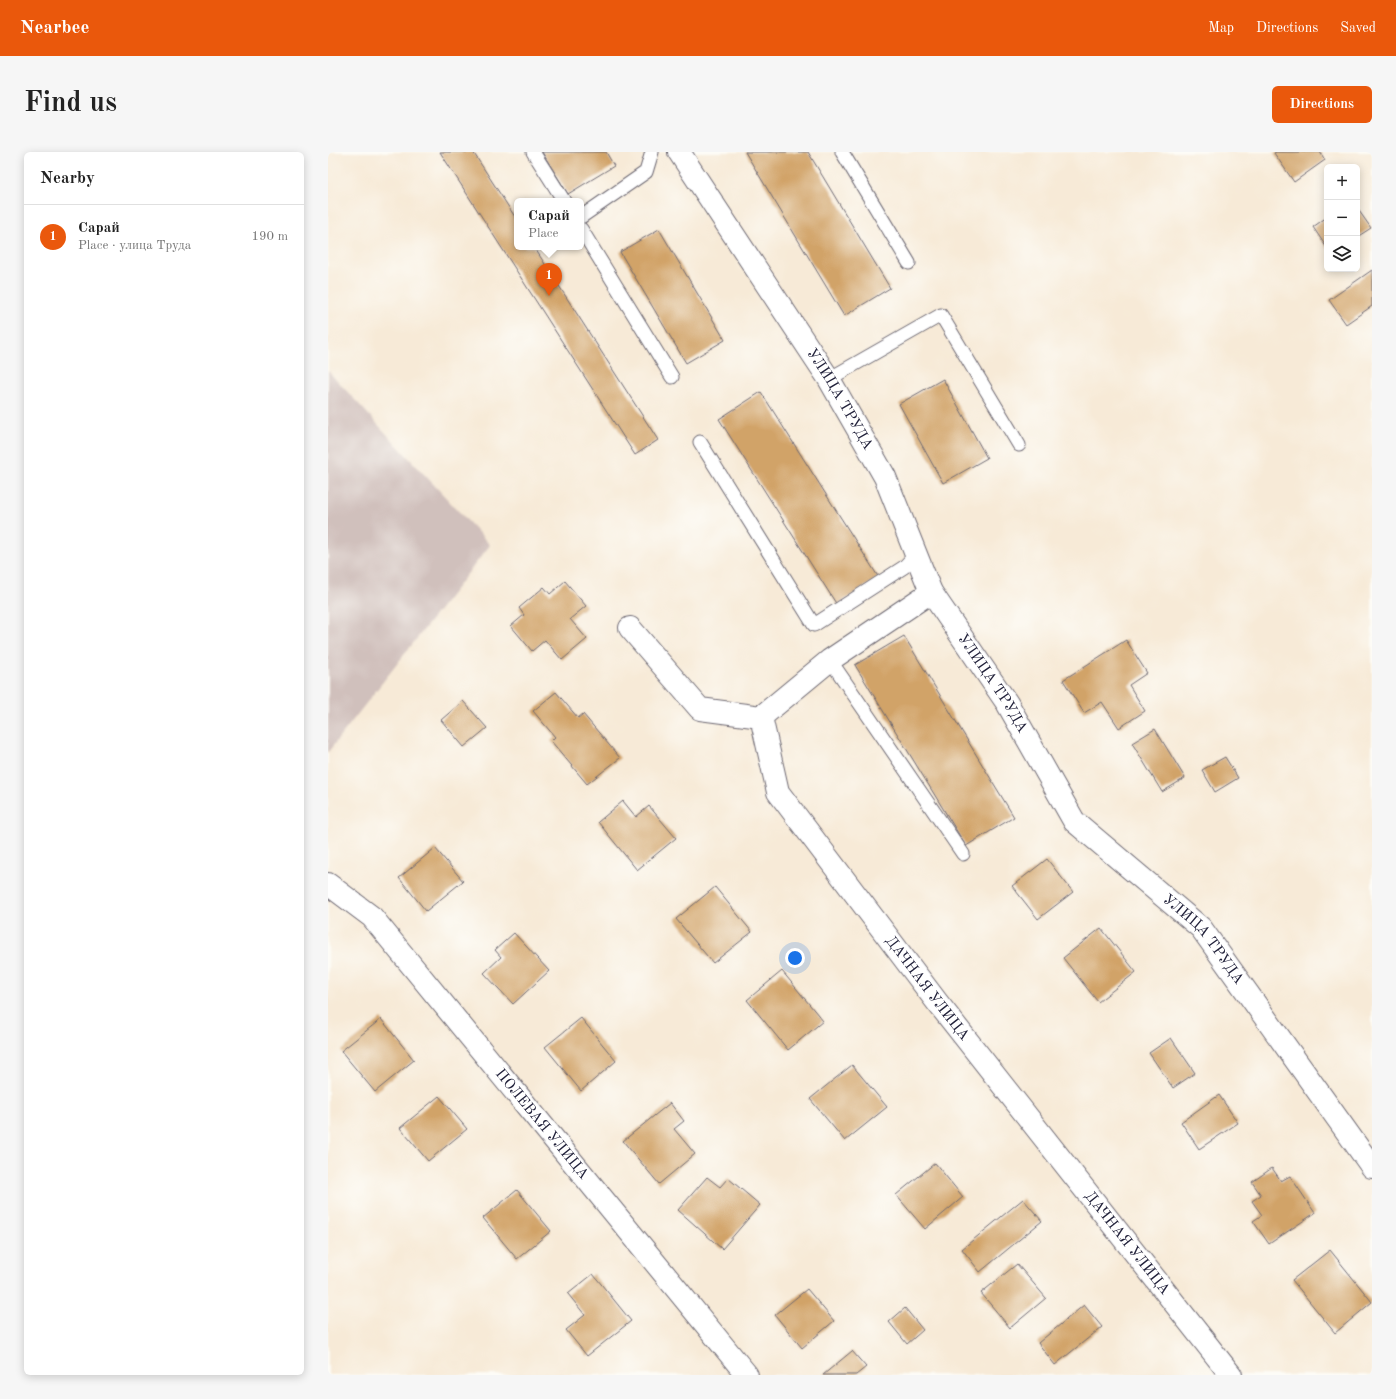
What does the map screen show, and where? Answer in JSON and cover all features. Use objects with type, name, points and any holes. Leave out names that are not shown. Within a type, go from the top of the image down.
[{"type":"street","name":"УЛИЦА ТРУДА","points":[[679,152],[829,379],[885,476],[930,592],[1007,704],[1074,821],[1201,928],[1372,1167]]},
{"type":"street","points":[[630,628],[700,709],[761,717],[830,660],[930,592]]},
{"type":"street","name":"ДАЧНАЯ УЛИЦА","points":[[761,717],[778,792],[937,1002],[1231,1375]]},
{"type":"street","name":"ПОЛЕВАЯ УЛИЦА","points":[[328,884],[372,917],[747,1375]]},
{"type":"lane","points":[[532,152],[562,198]]},
{"type":"lane","points":[[584,215],[646,172],[652,152]]},
{"type":"lane","points":[[842,152],[910,263]]},
{"type":"lane","points":[[584,234],[672,377]]},
{"type":"lane","points":[[829,379],[941,315],[1019,445]]},
{"type":"lane","points":[[700,442],[814,625],[904,567],[916,554]]},
{"type":"lane","points":[[830,660],[962,854]]},
{"type":"shaded area","points":[[328,371],[490,545],[328,752]]},
{"type":"building","points":[[440,152],[473,152],[514,215],[514,250],[536,250],[658,440],[635,455]]},
{"type":"building","points":[[542,152],[606,152],[614,166],[568,194]]},
{"type":"building","points":[[745,152],[808,152],[890,288],[844,316]]},
{"type":"building","points":[[1320,152],[1325,160],[1294,182],[1274,153]]},
{"type":"building","points":[[1360,212],[1371,228],[1360,235]]},
{"type":"building","points":[[1324,219],[1324,244],[1313,227]]},
{"type":"building","points":[[659,229],[725,340],[686,363],[620,252]]},
{"type":"building","points":[[1372,270],[1372,306],[1346,324],[1329,300]]},
{"type":"building","points":[[943,379],[987,458],[943,483],[899,404]]},
{"type":"building","points":[[761,392],[879,578],[837,605],[719,419]]},
{"type":"building","points":[[565,581],[586,606],[570,619],[587,639],[562,660],[545,640],[532,651],[511,626],[524,615],[519,608],[544,587],[550,594]]},
{"type":"building","points":[[904,636],[1014,817],[966,846],[855,665]]},
{"type":"building","points":[[1126,640],[1147,673],[1129,685],[1145,711],[1119,728],[1102,702],[1084,713],[1063,680]]},
{"type":"building","points":[[556,692],[578,718],[583,714],[620,758],[587,784],[551,741],[555,737],[533,711]]},
{"type":"building","points":[[463,701],[487,728],[464,747],[441,720]]},
{"type":"building","points":[[1155,729],[1185,778],[1162,792],[1132,743]]},
{"type":"building","points":[[1225,757],[1238,778],[1215,792],[1202,770]]},
{"type":"building","points":[[623,801],[636,817],[649,806],[676,838],[637,870],[598,822]]},
{"type":"building","points":[[435,848],[463,881],[426,911],[399,878]]},
{"type":"building","points":[[1047,859],[1073,892],[1038,919],[1012,886]]},
{"type":"building","points":[[715,887],[752,932],[713,963],[676,919]]},
{"type":"building","points":[[1101,928],[1136,972],[1098,1002],[1063,958]]},
{"type":"building","points":[[514,933],[549,971],[513,1004],[484,973],[501,957],[495,950]]},
{"type":"building","points":[[782,971],[823,1021],[788,1050],[747,1000]]},
{"type":"building","points":[[581,1018],[616,1061],[581,1091],[545,1047]]},
{"type":"building","points":[[381,1019],[414,1060],[375,1092],[341,1051]]},
{"type":"building","points":[[1171,1038],[1195,1073],[1173,1088],[1149,1053]]},
{"type":"building","points":[[852,1065],[887,1107],[845,1141],[810,1099]]},
{"type":"building","points":[[1219,1095],[1238,1123],[1199,1149],[1181,1122]]},
{"type":"building","points":[[439,1096],[467,1129],[428,1161],[400,1128]]},
{"type":"building","points":[[670,1103],[684,1121],[674,1129],[695,1154],[659,1184],[623,1141]]},
{"type":"building","points":[[935,1163],[963,1197],[925,1229],[896,1195]]},
{"type":"building","points":[[1272,1168],[1281,1181],[1290,1176],[1315,1213],[1269,1244],[1253,1221],[1262,1215],[1252,1201],[1261,1195],[1252,1182]]},
{"type":"building","points":[[707,1177],[720,1187],[728,1178],[760,1205],[722,1249],[678,1210]]},
{"type":"building","points":[[517,1190],[551,1231],[517,1259],[483,1218]]},
{"type":"building","points":[[1023,1199],[1042,1221],[980,1272],[962,1249]]},
{"type":"building","points":[[1330,1250],[1372,1302],[1335,1333],[1292,1280]]},
{"type":"building","points":[[1017,1264],[1046,1298],[1010,1328],[981,1293]]},
{"type":"building","points":[[593,1274],[631,1321],[587,1356],[566,1330],[585,1315],[568,1294]]},
{"type":"building","points":[[807,1289],[834,1321],[802,1348],[775,1315]]},
{"type":"building","points":[[1084,1305],[1102,1327],[1055,1365],[1038,1343]]},
{"type":"building","points":[[905,1308],[923,1330],[907,1344],[889,1322]]},
{"type":"building","points":[[852,1351],[866,1367],[856,1375],[823,1375]]},
{"type":"place","name":"Сарай","points":[[549,296]]}]
